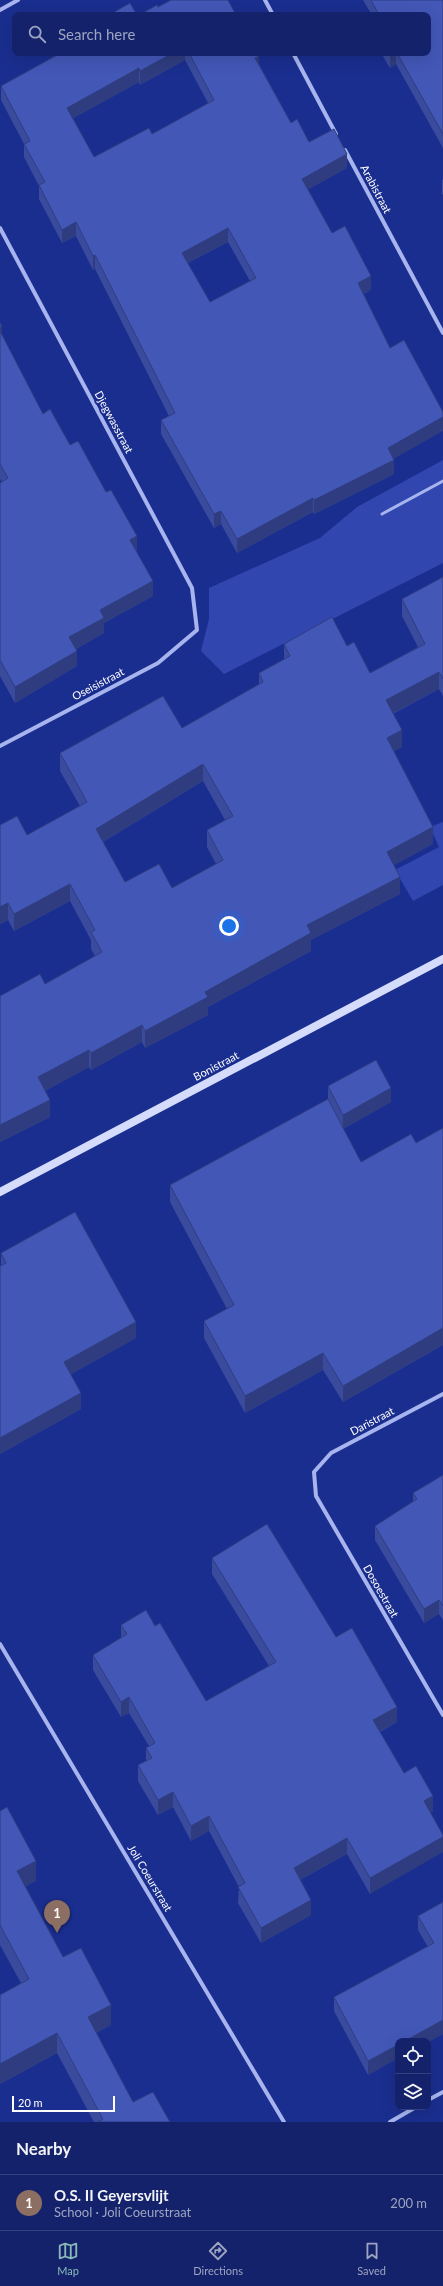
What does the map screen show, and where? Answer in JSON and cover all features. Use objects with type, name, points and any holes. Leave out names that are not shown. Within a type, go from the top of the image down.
[{"type":"street","points":[[0,10],[18,0]]},
{"type":"street","points":[[265,0],[271,12]]},
{"type":"street","points":[[295,56],[338,137]]},
{"type":"street","name":"Arabistraat","points":[[342,144],[443,333]]},
{"type":"street","name":"Djegwasstraat","points":[[0,228],[192,588],[197,630]]},
{"type":"street","name":"Oseisistraat","points":[[0,746],[158,663],[197,630]]},
{"type":"street","name":"Bonistraat","points":[[0,1192],[443,959]]},
{"type":"street","name":"Daristraat","points":[[314,1472],[331,1453],[443,1394]]},
{"type":"street","name":"Dosoestraat","points":[[314,1472],[316,1496],[443,1715]]},
{"type":"street","name":"Joli Coeurstraat","points":[[0,1644],[284,2122]]},
{"type":"street","points":[[431,2098],[443,2092]]},
{"type":"street","points":[[390,2122],[411,2110]]},
{"type":"lane","points":[[382,514],[443,481]]},
{"type":"shaded area","points":[[443,460],[443,563],[224,674],[201,651],[209,619],[209,588],[320,538],[357,507]]},
{"type":"shaded area","points":[[443,822],[443,885],[413,901],[395,870],[439,847],[430,827]]},
{"type":"building","points":[[171,0],[228,0],[234,12],[144,12],[157,5],[158,7]]},
{"type":"building","points":[[371,0],[443,0],[443,134],[399,56],[431,56],[431,12],[377,12]]},
{"type":"building","points":[[130,3],[135,12],[114,12]]},
{"type":"building","points":[[55,56],[168,56],[140,71],[139,68],[67,108],[94,157],[149,128],[152,134],[214,100],[191,56],[259,56],[255,58],[291,123],[297,119],[309,142],[334,129],[347,154],[302,179],[332,233],[345,226],[371,276],[358,283],[390,348],[404,340],[443,412],[443,417],[388,448],[394,460],[314,500],[313,498],[237,539],[221,511],[214,514],[161,420],[175,413],[95,255],[93,256],[76,222],[62,230],[39,185],[45,182],[24,144],[30,141],[1,86]],"holes":[[[228,228],[256,278],[210,302],[182,253]]]},
{"type":"building","points":[[0,331],[43,414],[50,409],[70,445],[78,441],[106,492],[111,490],[137,536],[130,540],[153,581],[100,610],[104,618],[69,637],[77,651],[15,687],[0,660],[0,483],[8,478],[0,464]]},
{"type":"building","points":[[443,577],[443,679],[439,672],[386,700],[402,730],[387,738],[433,827],[387,852],[400,877],[307,925],[311,933],[205,992],[208,997],[145,1031],[142,1025],[91,1053],[89,1050],[38,1077],[50,1100],[0,1125],[0,996],[40,974],[45,984],[102,952],[91,932],[95,930],[70,884],[14,914],[8,903],[0,907],[0,825],[17,816],[27,835],[87,802],[60,753],[163,696],[182,728],[263,682],[259,673],[290,656],[284,644],[332,617],[347,646],[354,642],[370,673],[425,644],[402,599]],"holes":[[[203,764],[233,816],[207,830],[223,860],[172,888],[159,864],[125,882],[96,829]]]},
{"type":"building","points":[[376,1060],[391,1088],[343,1115],[328,1086]]},
{"type":"building","points":[[328,1099],[361,1162],[411,1134],[416,1143],[443,1128],[443,1328],[343,1386],[323,1353],[245,1396],[204,1321],[234,1305],[170,1185]]},
{"type":"building","points":[[75,1212],[136,1322],[64,1362],[81,1393],[0,1438],[0,1266],[6,1263],[1,1253]]},
{"type":"building","points":[[443,1475],[443,1606],[439,1600],[424,1609],[375,1526],[417,1499],[413,1493]]},
{"type":"building","points":[[267,1524],[336,1637],[352,1628],[397,1707],[373,1720],[404,1773],[416,1766],[433,1796],[424,1801],[443,1837],[370,1878],[347,1838],[294,1868],[311,1900],[261,1928],[238,1887],[245,1883],[209,1816],[191,1826],[173,1792],[158,1800],[138,1765],[152,1758],[146,1748],[155,1743],[129,1697],[121,1702],[93,1655],[127,1634],[121,1625],[146,1610],[155,1626],[160,1623],[206,1701],[276,1662],[212,1558]]},
{"type":"building","points":[[7,1807],[36,1861],[17,1871],[63,1957],[81,1948],[111,2005],[88,2017],[133,2102],[153,2092],[170,2122],[98,2122],[103,2119],[57,2033],[0,2064],[0,1995],[29,1979],[0,1925],[0,1811]]},
{"type":"building","points":[[443,1902],[443,2020],[410,2038],[395,2038],[395,2047],[368,2061],[334,1997],[434,1943],[418,1916]]},
{"type":"place","name":"O.S. II Geyersvlijt","points":[[57,1933]]}]
